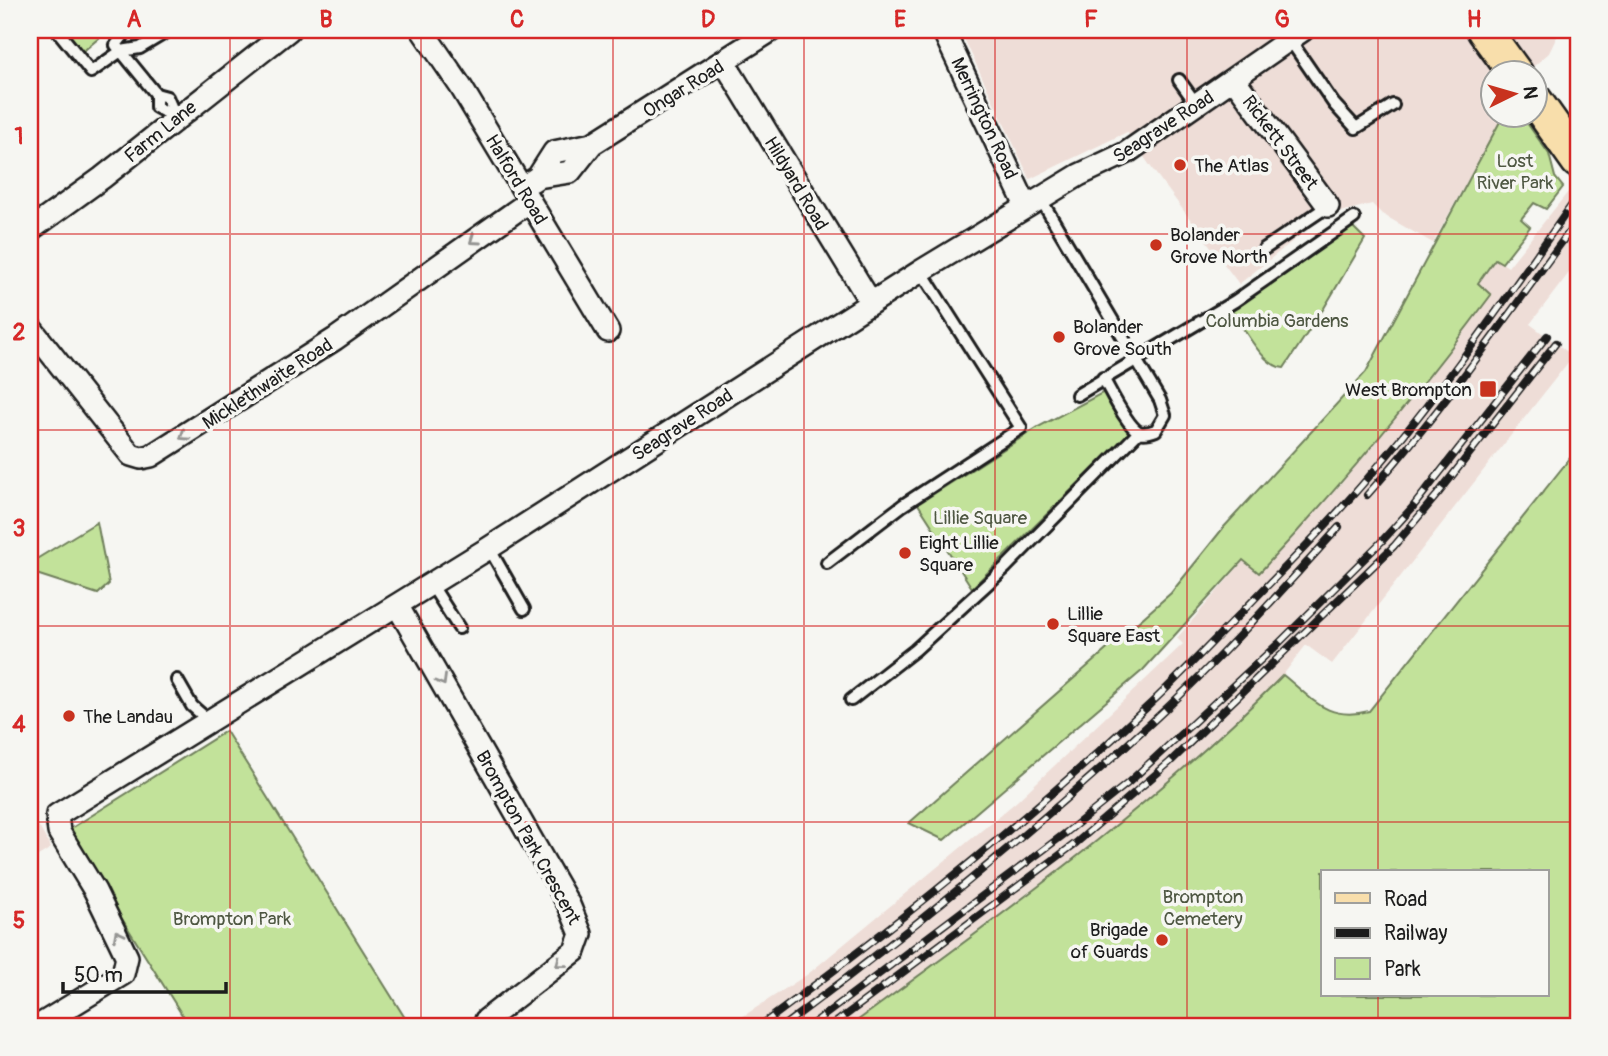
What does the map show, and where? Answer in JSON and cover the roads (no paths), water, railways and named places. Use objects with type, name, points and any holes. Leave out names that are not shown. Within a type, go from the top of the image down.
[{"type":"main road","points":[[1484,30],[1506,60]]},
{"type":"main road","points":[[1548,118],[1578,161]]},
{"type":"street","name":"Farm Lane","points":[[30,230],[102,178],[289,30]]},
{"type":"street","name":"Halford Road","points":[[422,30],[529,188],[608,331]]},
{"type":"street","name":"Ongar Road","points":[[529,188],[554,152],[592,144],[772,30]]},
{"type":"street","name":"Merrington Road","points":[[943,30],[1033,202]]},
{"type":"street","name":"Seagrave Road","points":[[38,1026],[124,974],[127,957],[95,891],[59,832],[57,815],[208,720],[402,613],[430,584],[921,271],[1079,175],[1126,153],[1296,35]]},
{"type":"street","name":"Hildyard Road","points":[[724,62],[871,303]]},
{"type":"street","name":"Rickett Street","points":[[1234,79],[1328,205]]},
{"type":"street","name":"Micklethwaite Road","points":[[30,327],[131,454],[141,458],[151,456],[335,339],[529,188]]},
{"type":"street","name":"Brompton Park Crescent","points":[[402,613],[569,905],[581,934],[575,951],[486,1020],[484,1026]]},
{"type":"lane","points":[[57,30],[90,72],[121,51],[140,48],[170,30]]},
{"type":"lane","points":[[124,30],[126,32],[116,45],[147,85],[156,94],[167,97],[176,118]]},
{"type":"lane","points":[[1296,35],[1334,104],[1356,128],[1393,105]]},
{"type":"lane","points":[[1179,80],[1197,105]]},
{"type":"lane","points":[[1033,202],[1137,360],[1160,400],[1164,415],[1156,430],[1139,432],[1103,378]]},
{"type":"lane","points":[[1264,249],[1328,205]]},
{"type":"lane","points":[[1077,396],[1103,378],[1235,302],[1354,218]]},
{"type":"lane","points":[[827,563],[903,505],[1021,428],[921,271]]},
{"type":"lane","points":[[851,700],[915,650],[1006,567],[1139,432]]},
{"type":"lane","points":[[489,548],[524,609]]},
{"type":"lane","points":[[430,584],[459,628]]},
{"type":"lane","points":[[177,680],[192,706],[208,720]]},
{"type":"railway","points":[[760,1026],[860,951],[1006,833],[1100,750],[1194,660],[1321,530],[1395,445],[1476,340],[1578,196]]},
{"type":"railway","points":[[1367,495],[1449,395],[1578,220]]},
{"type":"railway","points":[[810,1026],[1128,783],[1278,644],[1412,508],[1547,336]]},
{"type":"railway","points":[[831,1026],[1076,843],[1170,762],[1394,546],[1556,343]]},
{"type":"railway","points":[[783,1026],[971,879],[1108,762],[1177,699],[1339,527]]},
{"type":"place","name":"The Atlas","points":[[1180,165]]},
{"type":"place","name":"Bolander Grove North","points":[[1156,245]]},
{"type":"place","name":"Bolander Grove South","points":[[1059,337]]},
{"type":"place","name":"West Brompton","points":[[1488,389]]},
{"type":"place","name":"Eight Lillie Square","points":[[905,553]]},
{"type":"place","name":"Lillie Square East","points":[[1053,624]]},
{"type":"place","name":"The Landau","points":[[69,716]]},
{"type":"place","name":"Brigade of Guards","points":[[1162,940]]},
{"type":"park label","name":"Lost River Park","points":[[1515,171]]},
{"type":"park label","name":"Columbia Gardens","points":[[1277,320]]},
{"type":"park label","name":"Lillie Square","points":[[980,517]]},
{"type":"park label","name":"Brompton Cemetery","points":[[1203,907]]},
{"type":"park label","name":"Brompton Park","points":[[232,918]]}]
